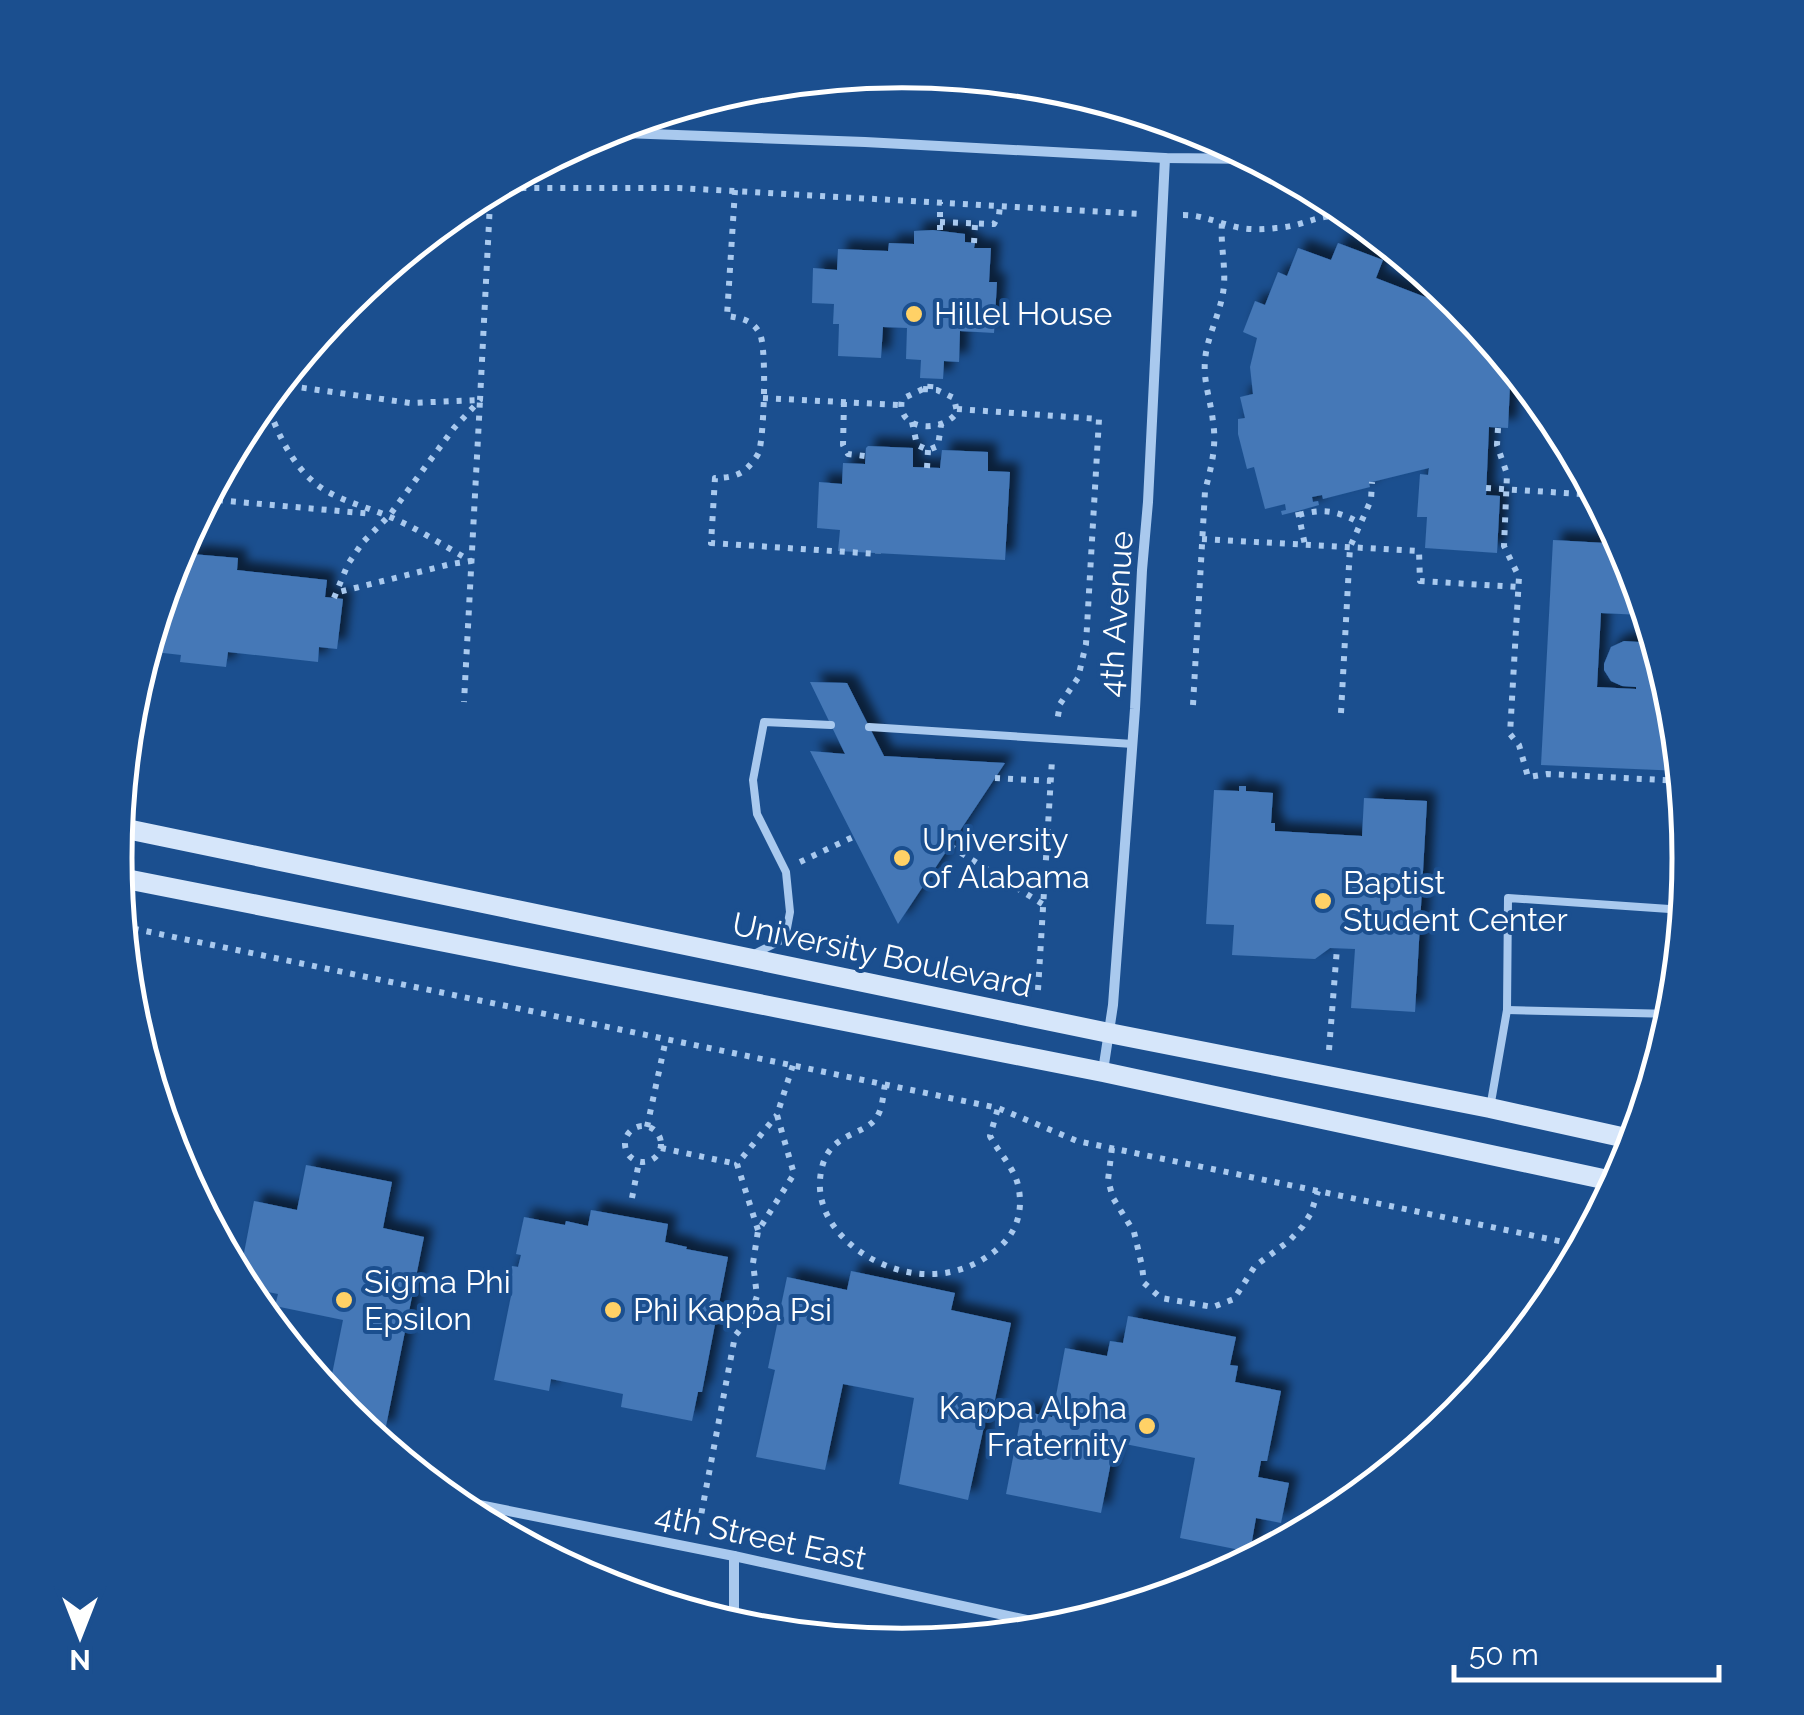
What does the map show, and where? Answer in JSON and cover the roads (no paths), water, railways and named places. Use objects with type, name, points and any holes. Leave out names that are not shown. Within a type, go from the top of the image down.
[{"type":"main road","name":"University Boulevard","points":[[133,830],[1619,1136]]},
{"type":"main road","points":[[133,879],[1103,1072],[1601,1178]]},
{"type":"street","points":[[639,134],[1226,159]]},
{"type":"street","name":"4th Avenue","points":[[1103,1072],[1113,1006],[1132,744],[1165,158]]},
{"type":"street","name":"4th Street East","points":[[489,1507],[1019,1618]]},
{"type":"street","points":[[734,1556],[734,1609]]},
{"type":"lane","points":[[746,957],[780,941],[790,912],[786,872],[757,814],[753,780],[764,722],[831,725]]},
{"type":"lane","points":[[869,726],[1132,744]]},
{"type":"lane","points":[[1490,1108],[1507,1010],[1508,898],[1670,909]]},
{"type":"lane","points":[[1507,1010],[1656,1014]]},
{"type":"place","name":"Hillel House","points":[[914,314]]},
{"type":"place","name":"University of Alabama","points":[[902,858]]},
{"type":"place","name":"Baptist Student Center","points":[[1323,901]]},
{"type":"place","name":"Sigma Phi Epsilon","points":[[344,1300]]},
{"type":"place","name":"Phi Kappa Psi","points":[[613,1310]]},
{"type":"place","name":"Kappa Alpha Fraternity","points":[[1147,1426]]}]
